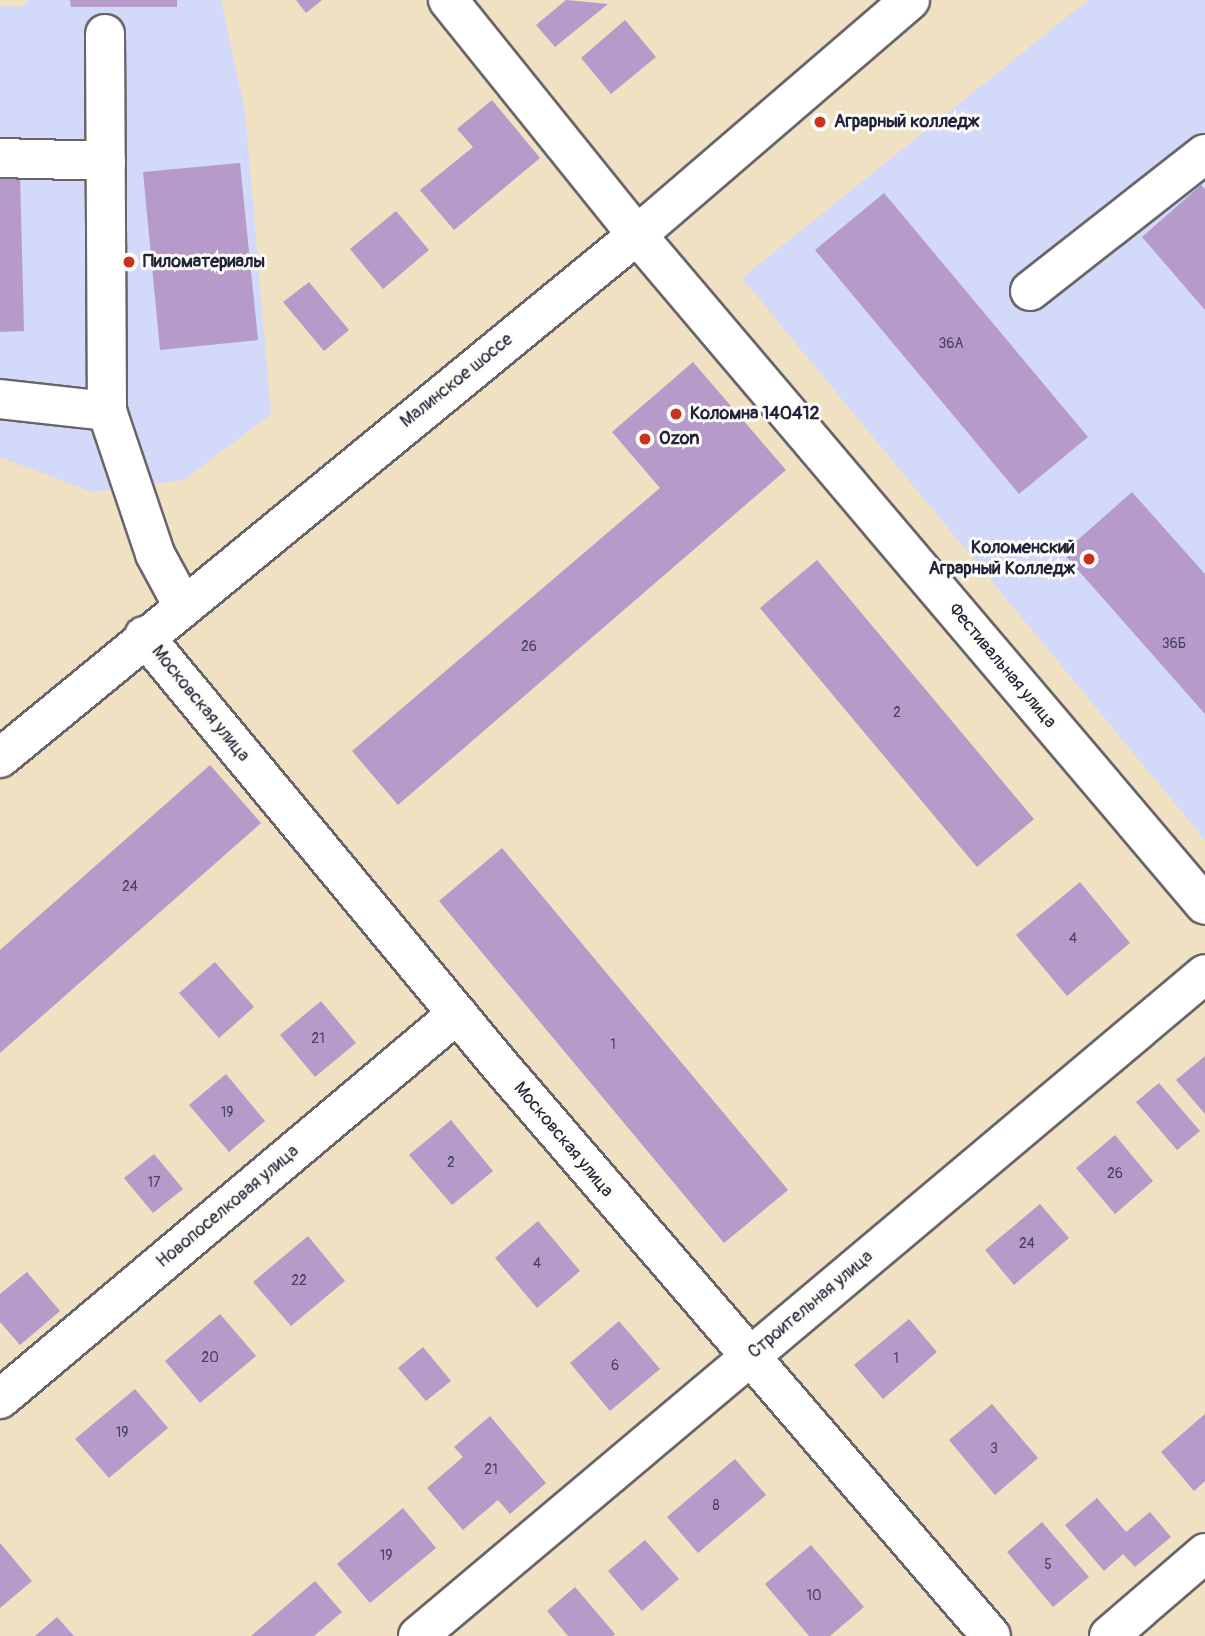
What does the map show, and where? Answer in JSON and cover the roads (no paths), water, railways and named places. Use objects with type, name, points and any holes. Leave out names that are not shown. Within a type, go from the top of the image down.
[{"type":"street","name":"Фестивальная улица","points":[[448,0],[637,235],[1205,905]]},
{"type":"street","name":"Малинское шоссе","points":[[0,758],[182,604],[637,235],[910,0]]},
{"type":"street","points":[[105,34],[107,411],[155,554],[182,604]]},
{"type":"street","points":[[1030,291],[1205,154]]},
{"type":"street","points":[[0,158],[106,161]]},
{"type":"street","points":[[0,399],[107,411]]},
{"type":"street","name":"Московская улица","points":[[144,636],[457,1014],[749,1358],[991,1636]]},
{"type":"street","name":"Строительная улица","points":[[418,1636],[1205,974]]},
{"type":"street","name":"Новопоселковая улица","points":[[0,1399],[457,1014]]},
{"type":"street","points":[[1109,1636],[1205,1553]]},
{"type":"place","name":"Аграрный колледж","points":[[820,122]]},
{"type":"place","name":"Пиломатериалы","points":[[129,262]]},
{"type":"place","name":"Коломна 140412","points":[[676,414]]},
{"type":"place","name":"Ozon","points":[[645,439]]},
{"type":"place","name":"Коломенский Аграрный Колледж","points":[[1089,559]]}]
